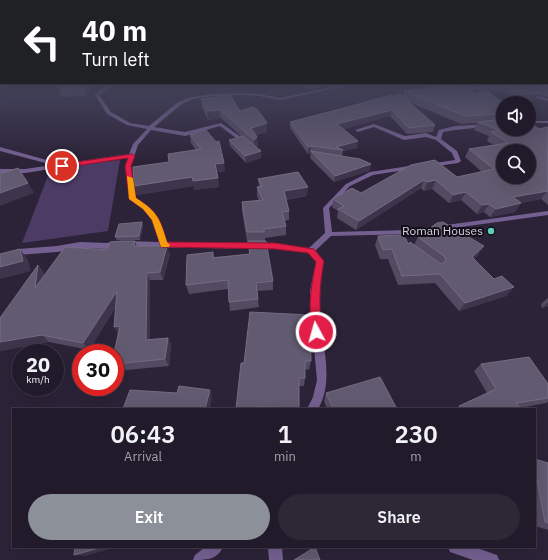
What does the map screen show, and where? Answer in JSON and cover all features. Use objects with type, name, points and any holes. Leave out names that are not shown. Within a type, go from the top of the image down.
[{"type":"street","points":[[105,107],[109,113],[129,124],[185,134],[221,124],[238,137]]},
{"type":"street","points":[[164,245],[156,219],[146,208],[133,199],[128,166],[135,145],[151,128],[175,107]]},
{"type":"street","points":[[536,122],[548,122]]},
{"type":"street","points":[[329,234],[326,208],[348,185],[372,173],[458,161],[455,152],[438,139],[426,135],[404,138],[374,125],[358,130]]},
{"type":"street","points":[[438,139],[441,131],[455,128],[496,125]]},
{"type":"street","points":[[0,148],[62,166]]},
{"type":"street","points":[[0,171],[25,171],[132,156]]},
{"type":"street","points":[[370,166],[381,172]]},
{"type":"street","points":[[311,251],[329,234],[410,232],[548,213]]},
{"type":"street","points":[[389,232],[401,242]]},
{"type":"street","points":[[0,258],[18,252],[57,249],[80,245],[106,246],[126,244],[275,246],[311,251],[320,261],[314,291],[314,304],[322,380],[318,399],[313,408]]},
{"type":"street","points":[[200,560],[215,548]]},
{"type":"street","points":[[275,548],[276,560]]},
{"type":"street","points":[[458,548],[492,560]]},
{"type":"shaded area","points":[[120,160],[108,231],[22,243],[51,168]]},
{"type":"building","points":[[205,107],[238,107],[240,111],[253,107],[258,110],[267,123],[251,128],[257,137],[254,140],[220,110],[207,111]]},
{"type":"building","points":[[347,107],[415,107],[435,125],[409,128],[392,110],[337,124],[358,141],[336,147],[343,150],[311,146],[308,147],[290,122]]},
{"type":"building","points":[[443,107],[496,107],[496,114],[465,116]]},
{"type":"building","points":[[496,120],[496,129],[478,122]]},
{"type":"building","points":[[536,127],[539,129],[548,127],[548,191],[513,197],[521,203],[496,209],[489,204],[482,205],[466,192],[453,195],[436,180],[427,182],[424,180],[359,221],[338,209],[344,206],[333,199],[352,188],[361,193],[411,165],[435,160],[457,177],[494,169],[469,149],[496,145],[496,184],[536,184],[536,144],[502,144],[508,143],[497,136],[536,136]]},
{"type":"building","points":[[206,130],[216,142],[219,141],[224,163],[215,164],[218,178],[193,181],[192,177],[134,186],[133,167],[169,162],[168,154],[201,149],[190,135]]},
{"type":"building","points":[[496,131],[496,135],[491,132]]},
{"type":"building","points":[[243,136],[261,151],[245,156],[229,140]]},
{"type":"building","points":[[311,151],[360,159],[371,164],[335,176]]},
{"type":"building","points":[[18,168],[28,183],[0,193],[0,174]]},
{"type":"building","points":[[298,172],[308,187],[284,191],[289,211],[282,212],[286,226],[264,229],[264,232],[247,232],[242,202],[263,200],[257,187],[262,186],[258,179]]},
{"type":"building","points":[[142,222],[139,236],[115,237],[119,224]]},
{"type":"building","points":[[443,222],[484,246],[472,257],[494,279],[502,276],[514,287],[465,303],[440,274],[402,276],[392,249],[383,250],[378,236],[401,235],[406,239],[408,244],[410,242],[441,264],[446,261],[445,257],[418,237],[437,223]]},
{"type":"building","points":[[135,241],[134,246],[167,246],[160,272],[147,273],[146,340],[168,338],[165,359],[124,363],[124,344],[116,344],[120,326],[114,327],[117,291],[83,343],[42,335],[0,342],[0,318],[38,265],[35,288],[65,247],[108,250],[110,242]]},
{"type":"building","points":[[248,241],[266,241],[273,281],[256,283],[258,299],[229,302],[228,280],[186,285],[187,255],[213,252],[213,258],[250,254]]},
{"type":"building","points":[[20,249],[23,261],[0,267],[0,254]]},
{"type":"building","points":[[250,312],[310,315],[311,361],[305,361],[305,378],[299,378],[299,408],[236,408],[241,363],[244,363]]},
{"type":"building","points":[[529,357],[548,384],[548,398],[516,403],[520,408],[461,408],[459,406],[496,389],[481,364]]},
{"type":"building","points":[[380,377],[396,408],[333,408],[326,393]]},
{"type":"building","points":[[179,386],[210,390],[205,408],[123,408],[130,390],[177,393]]},
{"type":"building","points":[[536,459],[548,463],[548,523],[545,522],[536,473]]},
{"type":"building","points":[[75,548],[99,548],[74,555]]},
{"type":"building","points":[[315,548],[320,560],[294,560]]},
{"type":"slow traffic","points":[[130,178],[133,199],[146,208],[156,219],[164,245],[166,245]]},
{"type":"place","name":"Roman Houses","points":[[491,231]]},
{"type":"route","points":[[62,166],[132,156],[128,166],[133,199],[146,208],[156,219],[164,245],[201,244],[275,246],[311,251],[320,261],[314,291],[316,332]]}]
